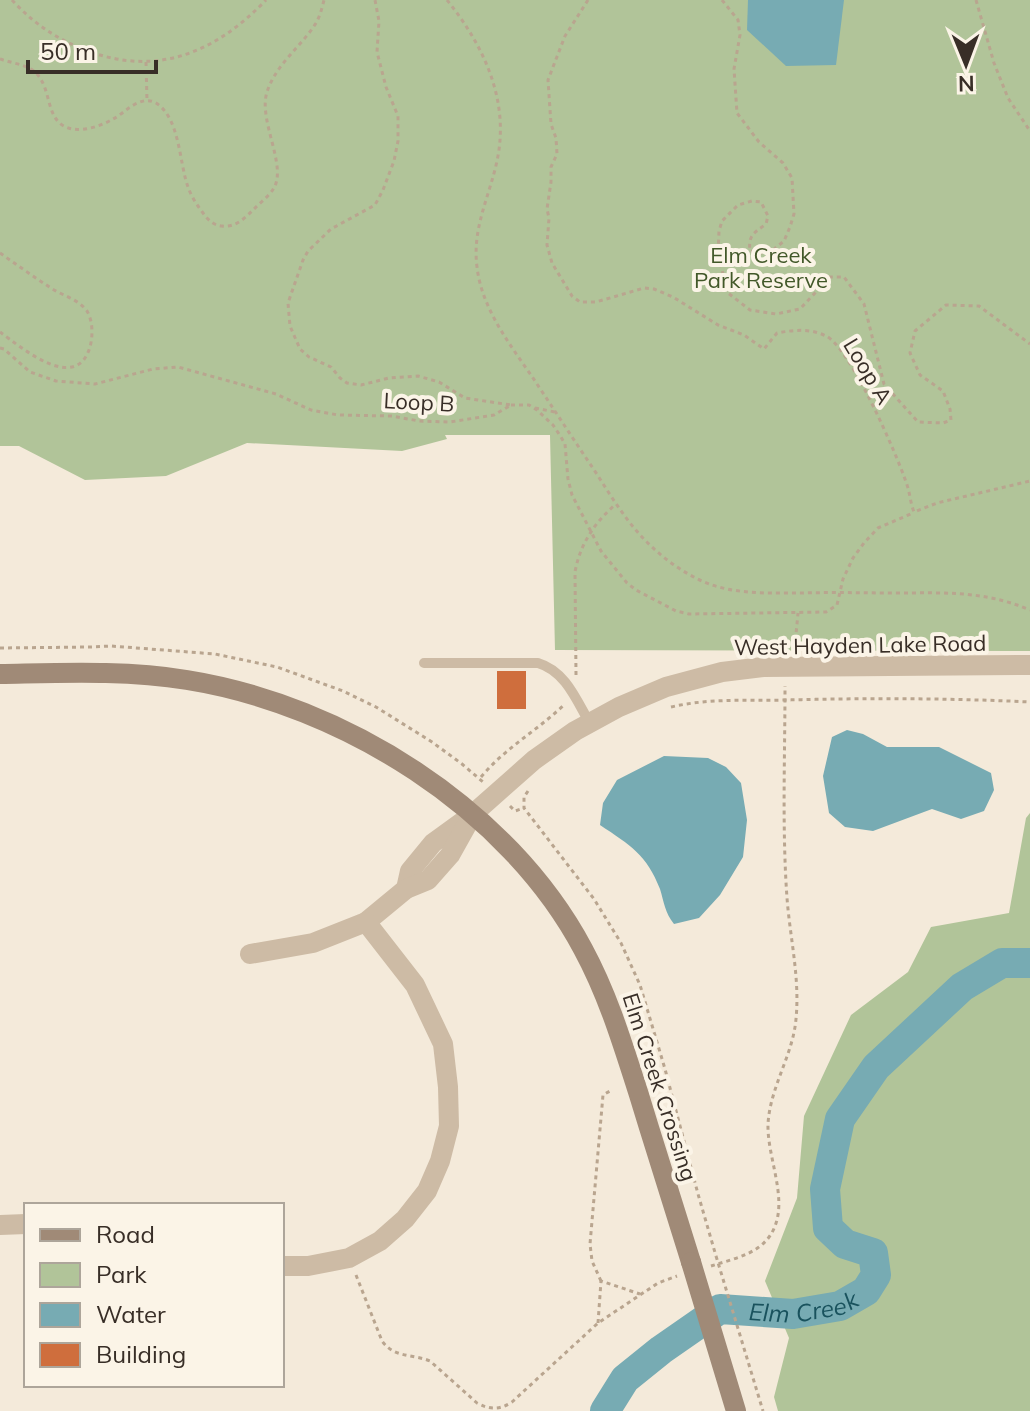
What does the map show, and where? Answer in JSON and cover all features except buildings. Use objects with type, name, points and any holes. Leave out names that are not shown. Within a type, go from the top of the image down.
[{"type":"main road","points":[[0,674],[130,674],[187,680],[246,693],[304,712],[361,739],[416,772],[473,814]]},
{"type":"main road","name":"Elm Creek Crossing","points":[[473,814],[523,862],[548,892],[570,925],[596,975],[617,1028],[736,1411]]},
{"type":"street","name":"West Hayden Lake Road","points":[[366,922],[406,889],[410,871],[433,843],[473,814],[534,760],[589,722],[644,695],[683,682],[742,669],[1030,665]]},
{"type":"street","points":[[250,954],[313,943],[366,922],[415,985],[429,1010],[443,1044],[448,1087],[449,1126],[440,1161],[427,1191],[405,1219],[380,1241],[349,1258],[308,1266],[284,1266]]},
{"type":"street","points":[[0,1225],[24,1224]]},
{"type":"lane","points":[[424,663],[538,663],[549,666],[572,693],[589,722]]},
{"type":"path","points":[[12,0],[42,28],[61,39],[119,60],[146,62],[175,58],[203,48],[230,33],[266,0]]},
{"type":"path","points":[[0,59],[33,70],[42,80],[52,116],[69,128],[102,125],[135,104],[147,101],[158,104],[168,116],[176,136],[194,200],[208,220],[223,226],[233,225],[243,220],[276,182],[275,154],[265,99],[289,55],[315,24],[324,0]]},
{"type":"path","name":"Loop B","points":[[375,0],[379,21],[377,52],[398,116],[394,161],[375,205],[331,229],[308,251],[288,303],[290,326],[300,349],[331,367],[347,383],[361,385],[389,378],[418,376],[439,382],[465,398],[511,405]]},
{"type":"path","points":[[447,0],[483,54],[491,72],[500,114],[497,162],[478,224],[476,256],[483,295],[499,326],[555,412],[641,536],[672,564],[724,588],[751,592],[982,595],[1030,610]]},
{"type":"path","name":"Loop A","points":[[588,0],[565,36],[548,80],[557,154],[551,167],[547,245],[552,263],[572,296],[580,302],[596,302],[644,288],[654,289],[718,325],[744,335],[764,349],[777,333],[802,329],[828,336],[842,350],[866,389],[907,483],[914,512]]},
{"type":"path","points":[[722,0],[738,20],[740,35],[734,69],[737,113],[759,142],[783,163],[792,178],[794,214],[784,241],[768,254],[750,251],[752,235],[766,224],[768,216],[761,202],[738,205],[722,221],[718,255],[728,293],[750,310],[776,314],[800,309],[830,277],[844,277],[864,304],[884,384],[918,422],[943,423],[951,420],[943,391],[920,375],[910,353],[915,331],[946,305],[979,306],[1030,344]]},
{"type":"path","points":[[976,0],[994,63],[1008,98],[1030,131]]},
{"type":"path","points":[[146,62],[147,101]]},
{"type":"path","points":[[0,253],[54,291],[79,302],[88,313],[92,335],[84,361],[70,368],[38,359],[0,332]]},
{"type":"path","name":"Loop B","points":[[0,348],[30,372],[56,381],[95,384],[153,369],[178,367],[276,394],[311,410],[338,415],[450,422],[494,415],[511,405]]},
{"type":"path","points":[[511,405],[520,404],[555,412]]},
{"type":"path","points":[[533,408],[553,425],[565,444],[572,495],[601,551],[636,590],[676,611],[700,615],[821,614],[830,611],[837,605],[843,579],[853,558],[878,528],[937,503],[1030,481]]},
{"type":"path","points":[[480,779],[508,749],[568,702],[576,678],[577,557],[591,531],[616,504]]},
{"type":"path","points":[[798,613],[795,645],[799,652],[799,666]]},
{"type":"path","points":[[661,710],[699,701],[832,698],[1030,702]]},
{"type":"path","points":[[528,792],[524,797],[524,808],[530,819],[594,899],[621,943],[640,985],[763,1411]]},
{"type":"path","points":[[515,811],[524,808]]},
{"type":"path","points":[[598,1323],[601,1281],[592,1261],[590,1227],[603,1095],[610,1091]]},
{"type":"path","points":[[601,1281],[640,1294]]},
{"type":"green space","name":"Elm Creek Park Reserve","points":[[0,0],[1030,0],[1030,651],[555,650],[550,435],[445,435],[447,439],[402,451],[247,443],[166,476],[85,480],[19,446],[0,446]]},
{"type":"green space","points":[[1030,813],[1030,1411],[778,1411],[774,1397],[789,1338],[765,1281],[797,1198],[804,1116],[851,1015],[908,972],[931,927],[1009,913],[1026,818]]},
{"type":"water","points":[[748,0],[844,0],[836,65],[786,66],[747,30]]},
{"type":"water","points":[[847,730],[863,734],[887,747],[939,747],[991,773],[994,790],[984,811],[961,819],[932,809],[873,831],[845,827],[829,813],[823,776],[832,737]]},
{"type":"water","points":[[664,756],[708,758],[726,767],[741,783],[747,820],[743,857],[720,895],[699,918],[674,924],[649,867],[629,845],[600,825],[603,803],[617,780]]},
{"type":"waterway","name":"Elm Creek","points":[[605,1411],[625,1379],[720,1309],[793,1314],[840,1306],[866,1291],[876,1275],[873,1253],[845,1244],[828,1228],[825,1189],[840,1119],[876,1067],[962,987],[1002,963],[1030,963]]}]
